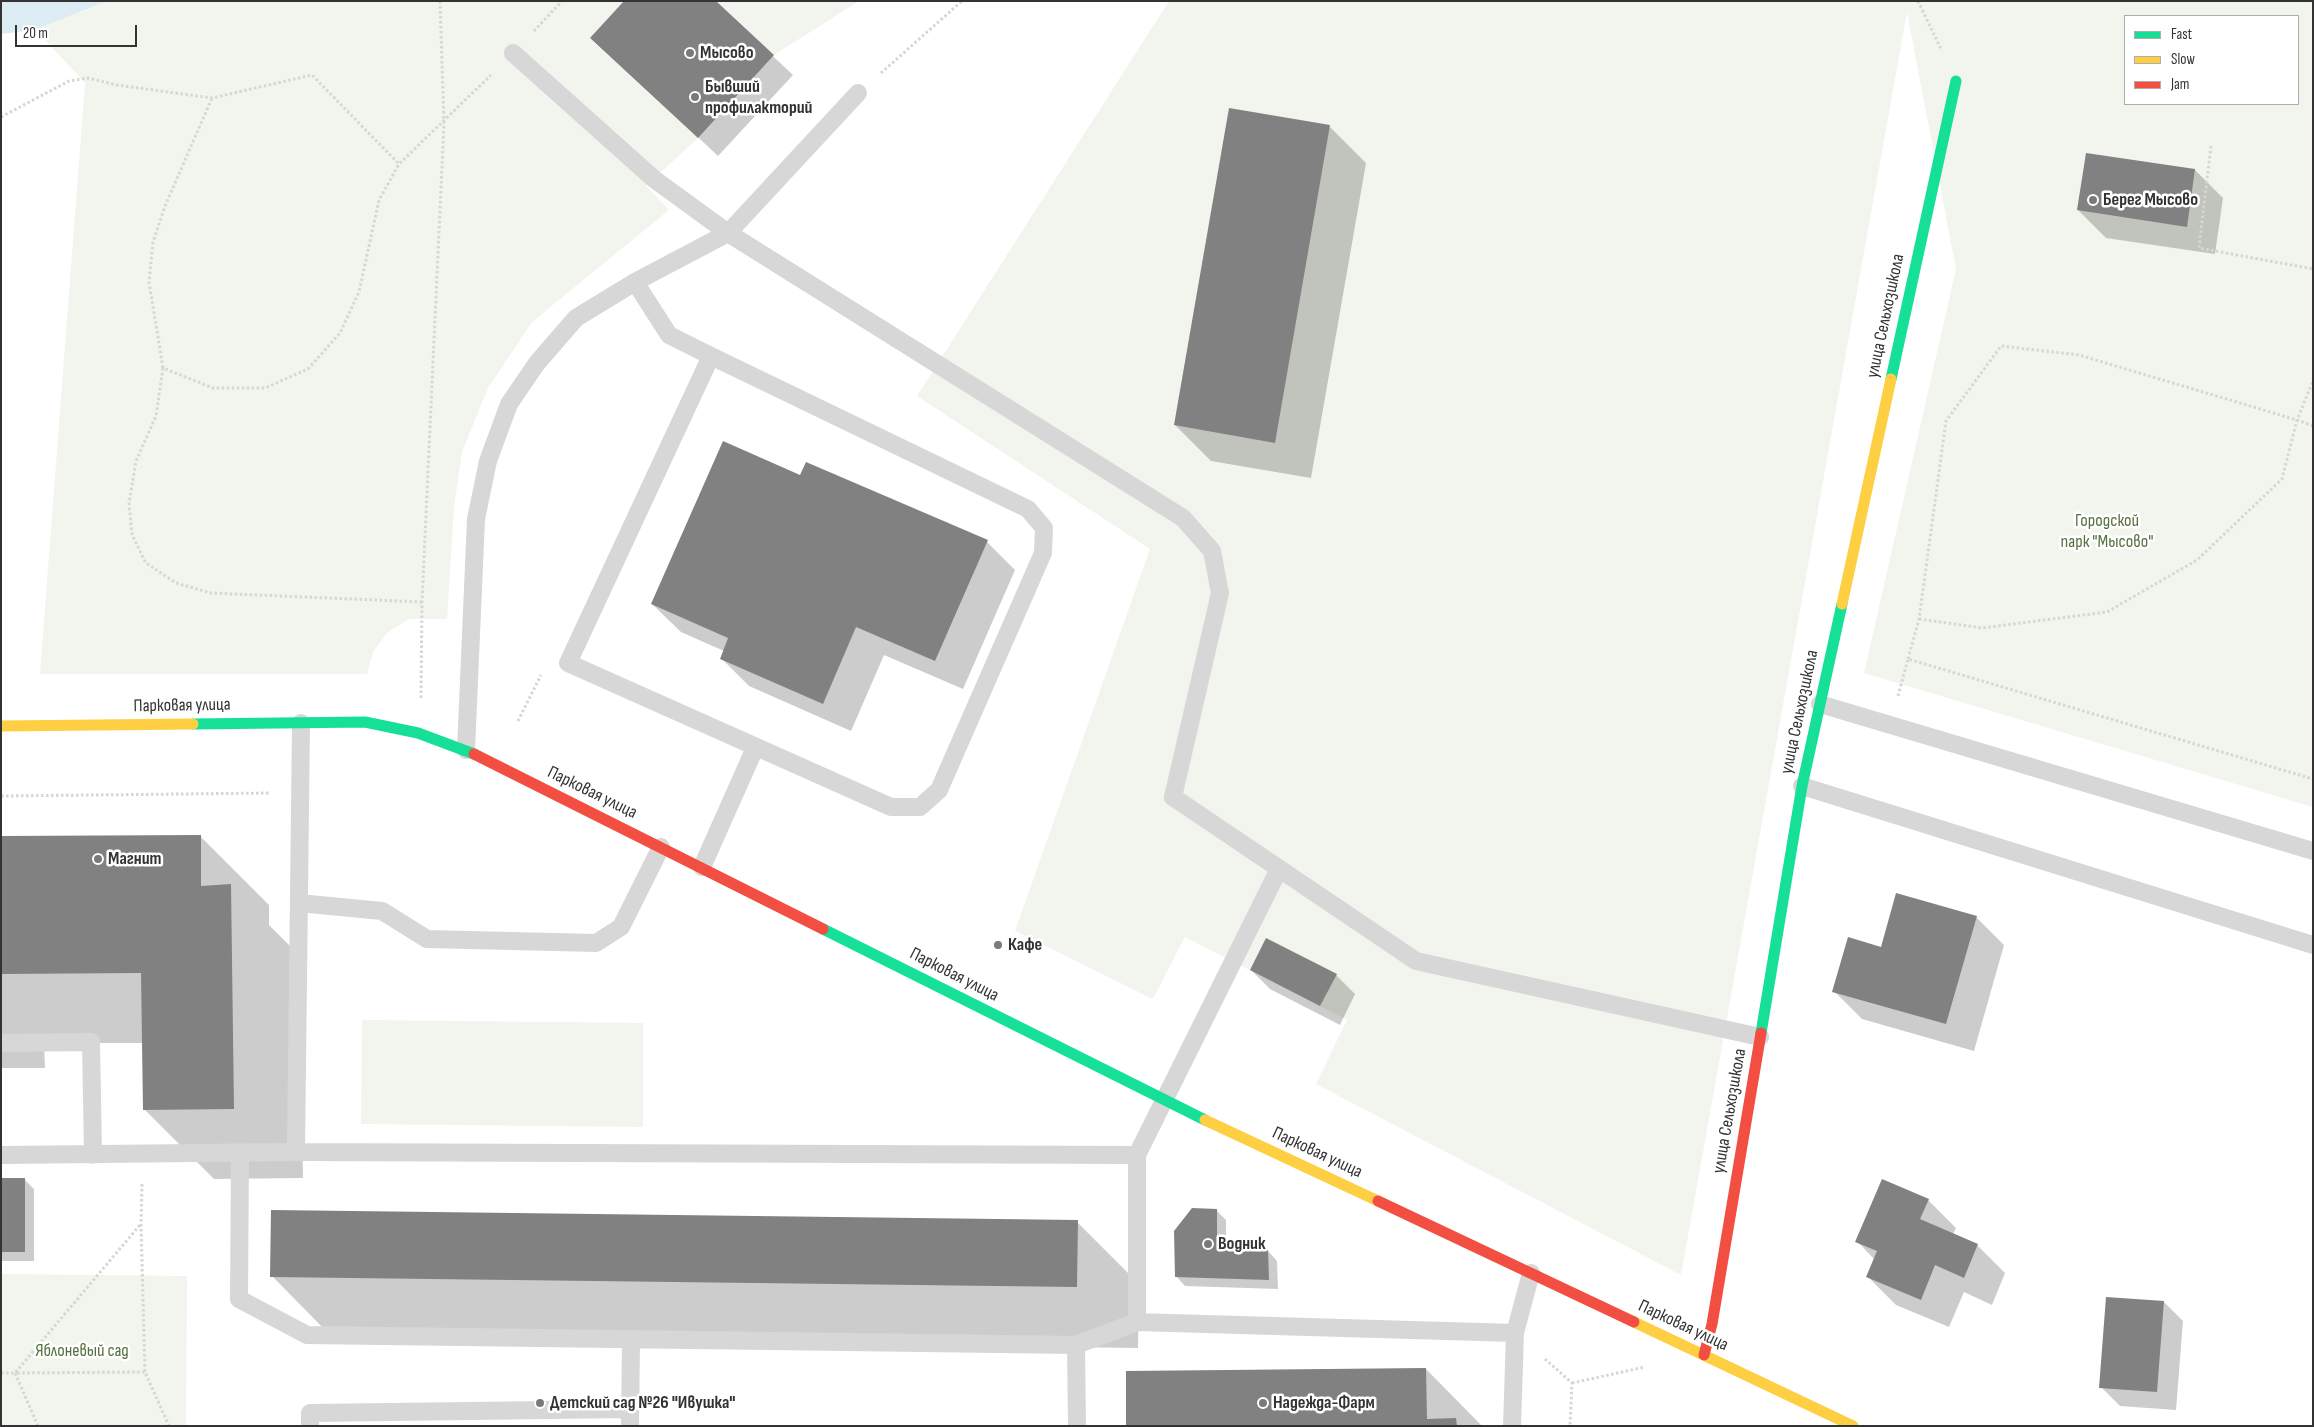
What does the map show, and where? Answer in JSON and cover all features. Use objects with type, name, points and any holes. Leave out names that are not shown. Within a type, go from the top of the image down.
[{"type":"street","name":"улица Сельхозшкола","points":[[1704,1355],[1712,1324],[1802,786],[1956,81]]},
{"type":"street","name":"Парковая улица","points":[[1,726],[365,722],[418,733],[466,750],[1165,1100],[1853,1426]]},
{"type":"lane","points":[[513,53],[654,179],[728,233],[1183,518],[1212,551],[1220,594],[1173,797],[1416,961],[1760,1037]]},
{"type":"lane","points":[[466,750],[476,519],[488,461],[509,404],[537,363],[576,318],[635,282],[728,233],[858,94]]},
{"type":"lane","points":[[635,282],[668,335],[1028,508],[1044,528],[1043,553],[939,790],[920,808],[891,808],[568,663],[711,356]]},
{"type":"lane","points":[[1820,704],[2313,851]]},
{"type":"lane","points":[[296,1152],[301,722]]},
{"type":"lane","points":[[702,867],[756,748]]},
{"type":"lane","points":[[1802,786],[2313,944]]},
{"type":"lane","points":[[299,902],[382,911],[427,939],[596,943],[621,927],[660,847]]},
{"type":"lane","points":[[1136,1322],[1137,1155],[1280,869]]},
{"type":"lane","points":[[1,1043],[91,1042],[93,1155]]},
{"type":"lane","points":[[240,1152],[239,1299],[307,1335],[1076,1345],[1136,1322],[1515,1332]]},
{"type":"lane","points":[[1,1155],[296,1152],[1137,1155]]},
{"type":"lane","points":[[1512,1426],[1515,1332],[1531,1274]]},
{"type":"lane","points":[[310,1426],[310,1413],[630,1418],[631,1339]]},
{"type":"lane","points":[[1076,1345],[1077,1426]]},
{"type":"path","points":[[421,702],[422,602],[444,123],[440,1]]},
{"type":"path","points":[[163,368],[213,388],[265,388],[308,369],[340,333],[359,292],[378,200],[399,164],[444,123],[562,1]]},
{"type":"path","points":[[858,94],[962,1]]},
{"type":"path","points":[[1918,1],[1956,81]]},
{"type":"path","points":[[1,117],[69,81],[88,78],[118,85],[212,98],[312,75],[399,164]]},
{"type":"path","points":[[212,98],[165,206],[153,242],[150,282],[163,368],[156,416],[136,461],[129,503],[132,535],[146,563],[176,583],[211,594],[422,602]]},
{"type":"path","points":[[2211,146],[2199,248],[2313,268]]},
{"type":"path","points":[[1890,725],[1919,619],[1946,421],[2001,346],[2080,355],[2313,426]]},
{"type":"path","points":[[1919,619],[1982,628],[2107,612],[2197,560],[2282,479],[2297,420],[2313,380]]},
{"type":"path","points":[[1908,659],[2313,778]]},
{"type":"path","points":[[518,721],[539,676],[568,663]]},
{"type":"path","points":[[1,796],[300,792]]},
{"type":"path","points":[[143,1154],[141,1224],[145,1372],[169,1426]]},
{"type":"path","points":[[14,1373],[141,1224]]},
{"type":"path","points":[[1515,1332],[1572,1383]]},
{"type":"path","points":[[1572,1383],[1648,1367]]},
{"type":"path","points":[[1,1373],[145,1372]]},
{"type":"path","points":[[14,1373],[38,1426]]},
{"type":"path","points":[[1570,1426],[1572,1383]]},
{"type":"green space","points":[[107,1],[624,1],[590,39],[698,138],[646,186],[669,210],[532,322],[488,388],[462,452],[454,507],[447,619],[409,619],[387,633],[373,652],[367,674],[40,674],[85,83],[36,30]]},
{"type":"green space","points":[[716,1],[859,1],[774,55]]},
{"type":"green space","name":"Городской парк \"Мысово\"","points":[[1169,1],[2313,1],[2313,807],[1864,673],[1956,269],[1907,12],[1681,1275],[1316,1084],[1347,1020],[1185,937],[1153,999],[1015,931],[1150,549],[917,396]]},
{"type":"green space","points":[[362,1020],[643,1023],[643,1127],[361,1124]]},
{"type":"green space","name":"Яблоневый сад","points":[[1,1274],[187,1276],[186,1426],[1,1426]]},
{"type":"shaded area","points":[[1,1],[107,1],[35,30],[1,34]]},
{"type":"building","name":"Бывший профилакторий","points":[[624,1],[716,1],[774,55],[698,138],[590,38]]},
{"type":"building","points":[[1229,108],[1330,125],[1275,443],[1174,425]]},
{"type":"building","points":[[2086,153],[2195,169],[2187,227],[2077,210]]},
{"type":"building","points":[[723,441],[800,475],[806,462],[988,540],[935,661],[856,627],[823,704],[720,659],[728,638],[651,604]]},
{"type":"building","points":[[201,835],[201,886],[231,884],[234,1109],[143,1110],[141,973],[1,974],[1,836]]},
{"type":"building","points":[[1896,893],[1977,916],[1946,1024],[1832,992],[1848,937],[1881,947]]},
{"type":"building","points":[[1266,938],[1337,974],[1320,1006],[1250,970]]},
{"type":"building","points":[[1,1178],[25,1178],[25,1252],[1,1252]]},
{"type":"building","points":[[1882,1179],[1929,1199],[1920,1219],[1978,1244],[1964,1278],[1935,1265],[1921,1300],[1866,1277],[1877,1251],[1855,1242]]},
{"type":"building","name":"Водник","points":[[1192,1208],[1217,1209],[1217,1238],[1268,1250],[1269,1280],[1175,1277],[1174,1231]]},
{"type":"building","points":[[271,1210],[1078,1220],[1077,1287],[270,1277]]},
{"type":"building","points":[[2106,1297],[2164,1301],[2157,1392],[2099,1388]]},
{"type":"building","points":[[1426,1368],[1427,1419],[1456,1418],[1457,1426],[1126,1426],[1126,1371]]},
{"type":"traffic: fast","points":[[1891,379],[1956,81]]},
{"type":"traffic: fast","points":[[1761,1033],[1802,786],[1842,604]]},
{"type":"traffic: fast","points":[[193,724],[365,722],[418,733],[474,754]]},
{"type":"traffic: fast","points":[[823,929],[1205,1120]]},
{"type":"traffic: slow","points":[[1842,604],[1891,379]]},
{"type":"traffic: slow","points":[[1,726],[193,724]]},
{"type":"traffic: slow","points":[[1205,1120],[1378,1201]]},
{"type":"traffic: slow","points":[[1634,1322],[1853,1426]]},
{"type":"traffic: jam","points":[[474,754],[823,929]]},
{"type":"traffic: jam","points":[[1704,1355],[1712,1324],[1761,1033]]},
{"type":"traffic: jam","points":[[1378,1201],[1634,1322]]},
{"type":"place","name":"Мысово","points":[[690,53]]},
{"type":"place","name":"Бывший профилакторий","points":[[695,97]]},
{"type":"place","name":"Берег Мысово","points":[[2093,200]]},
{"type":"place","name":"Магнит","points":[[98,859]]},
{"type":"place","name":"Кафе","points":[[998,945]]},
{"type":"place","name":"Водник","points":[[1208,1244]]},
{"type":"place","name":"Детский сад №26 \"Ивушка\"","points":[[540,1403]]},
{"type":"place","name":"Надежда-Фарм","points":[[1263,1403]]}]
